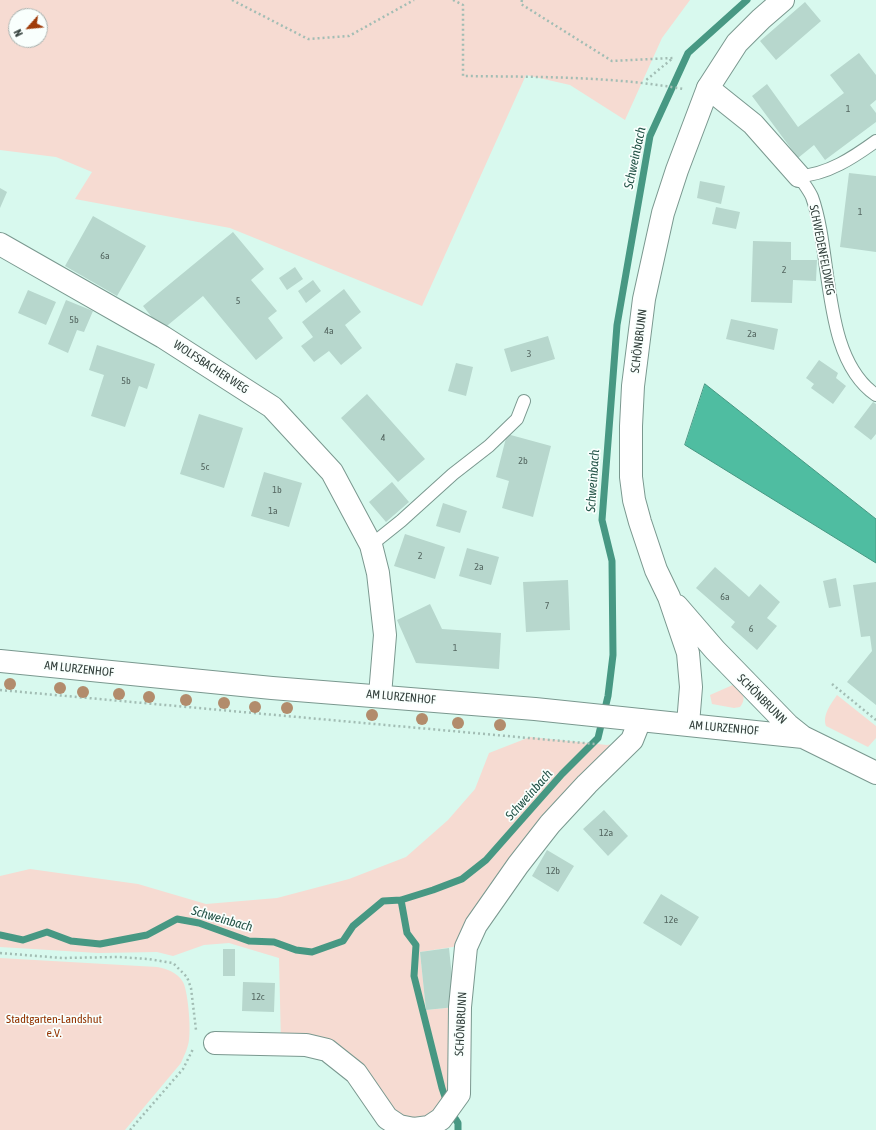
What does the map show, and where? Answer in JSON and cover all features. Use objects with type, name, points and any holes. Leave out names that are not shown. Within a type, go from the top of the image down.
[{"type":"street","name":"SCHÖNBRUNN","points":[[688,724],[691,687],[688,653],[669,597],[656,570],[634,500],[630,461],[633,386],[644,300],[652,255],[663,212],[676,170],[708,88],[737,43],[761,18],[783,0]]},
{"type":"street","name":"SCHWEDENFELDWEG","points":[[708,88],[753,124],[799,176]]},
{"type":"street","name":"WOLFSBACHER WEG","points":[[0,244],[164,337],[272,406],[332,472],[371,545],[378,573],[385,635],[380,696]]},
{"type":"street","name":"SCHÖNBRUNN","points":[[669,597],[715,650],[788,725],[803,737],[876,773]]},
{"type":"street","name":"AM LURZENHOF","points":[[0,661],[272,688],[380,696],[688,724],[803,737]]},
{"type":"street","name":"SCHÖNBRUNN","points":[[202,1041],[306,1045],[327,1050],[356,1073],[387,1118],[399,1126],[414,1129],[429,1127],[441,1119],[459,1094],[460,1007],[466,946],[476,925],[518,865],[550,824],[587,784],[632,740],[640,720]]},
{"type":"lane","points":[[799,176],[812,175],[840,164],[876,141]]},
{"type":"lane","name":"SCHWEDENFELDWEG","points":[[799,176],[811,195],[819,221],[829,291],[841,344],[850,368],[876,395]]},
{"type":"lane","points":[[371,545],[401,521],[453,474],[489,446],[517,419],[524,401]]},
{"type":"path","points":[[232,0],[308,39],[349,36],[414,0]]},
{"type":"path","points":[[453,0],[463,5],[463,76],[562,77],[644,82],[685,89]]},
{"type":"path","points":[[522,0],[521,4],[612,61],[673,58],[644,82]]},
{"type":"path","points":[[832,684],[876,720]]},
{"type":"path","points":[[0,690],[600,744]]},
{"type":"path","points":[[0,953],[62,958],[118,957],[148,959],[173,963],[187,977],[191,988],[202,1041],[191,1055],[183,1069],[130,1130]]},
{"type":"green space","points":[[0,0],[690,0],[662,38],[625,120],[570,85],[526,75],[422,306],[230,228],[75,199],[92,172],[56,157],[0,150]]},
{"type":"green space","points":[[735,684],[744,697],[740,707],[734,708],[712,704],[710,695]]},
{"type":"green space","points":[[837,695],[876,726],[876,738],[868,747],[826,726],[826,714]]},
{"type":"green space","points":[[530,737],[607,745],[632,740],[459,946],[420,952],[426,1010],[455,1007],[459,1094],[414,1129],[356,1073],[281,1044],[279,958],[229,943],[204,945],[173,956],[157,952],[98,953],[0,947],[0,876],[30,869],[138,884],[206,904],[277,898],[349,879],[406,857],[448,820],[475,789],[489,753]]},
{"type":"green space","name":"Stadtgarten-Landshut e.V.","points":[[0,958],[157,967],[172,972],[181,979],[185,987],[188,1001],[190,1034],[186,1052],[181,1063],[125,1130],[0,1130]]},
{"type":"shaded area","points":[[705,384],[876,519],[876,563],[685,445]]},
{"type":"building","points":[[805,2],[821,21],[776,60],[760,41]]},
{"type":"building","points":[[859,53],[876,75],[876,100],[870,105],[876,113],[876,122],[825,160],[814,145],[798,158],[752,96],[767,84],[798,127],[844,93],[830,75]]},
{"type":"building","points":[[849,173],[876,176],[876,252],[840,247]]},
{"type":"building","points":[[700,181],[725,186],[721,204],[697,198]]},
{"type":"building","points":[[0,188],[7,192],[0,208]]},
{"type":"building","points":[[716,207],[740,212],[736,229],[712,224]]},
{"type":"building","points":[[93,216],[146,246],[117,296],[65,266]]},
{"type":"building","points":[[233,232],[264,269],[251,280],[277,311],[268,318],[283,338],[256,360],[203,296],[162,330],[143,306]]},
{"type":"building","points":[[753,241],[791,242],[791,260],[817,260],[816,281],[793,280],[792,303],[751,302]]},
{"type":"building","points":[[295,267],[303,279],[287,290],[279,278]]},
{"type":"building","points":[[313,280],[321,291],[306,303],[298,291]]},
{"type":"building","points":[[344,289],[361,312],[345,325],[362,348],[341,365],[329,351],[314,362],[301,346],[313,337],[302,322]]},
{"type":"building","points":[[28,290],[56,302],[46,325],[18,313]]},
{"type":"building","points":[[66,300],[93,311],[84,332],[77,330],[68,353],[48,344]]},
{"type":"building","points":[[731,319],[778,329],[774,350],[726,339]]},
{"type":"building","points":[[548,336],[555,359],[511,372],[504,349]]},
{"type":"building","points":[[97,345],[155,364],[147,389],[139,386],[125,427],[91,416],[104,375],[89,370]]},
{"type":"building","points":[[819,360],[838,373],[836,378],[846,386],[833,404],[811,388],[814,384],[806,378]]},
{"type":"building","points":[[456,363],[473,367],[466,396],[448,391]]},
{"type":"building","points":[[367,394],[425,459],[398,482],[341,418]]},
{"type":"building","points":[[873,402],[876,404],[876,434],[871,440],[854,427]]},
{"type":"building","points":[[199,414],[243,428],[224,488],[180,474]]},
{"type":"building","points":[[507,434],[551,446],[533,517],[502,508],[509,481],[496,477]]},
{"type":"building","points":[[264,472],[302,483],[289,527],[251,516]]},
{"type":"building","points":[[392,482],[409,502],[386,522],[369,502]]},
{"type":"building","points":[[443,503],[467,511],[460,533],[436,526]]},
{"type":"building","points":[[405,534],[445,547],[435,579],[394,566]]},
{"type":"building","points":[[467,548],[499,557],[491,585],[459,576]]},
{"type":"building","points":[[715,567],[749,597],[760,584],[780,602],[767,618],[777,626],[757,650],[731,627],[735,622],[696,588]]},
{"type":"building","points":[[836,578],[841,606],[829,608],[823,581]]},
{"type":"building","points":[[568,580],[570,630],[526,632],[523,582]]},
{"type":"building","points":[[876,582],[876,705],[847,682],[872,651],[870,636],[861,637],[853,585]]},
{"type":"building","points":[[430,604],[442,629],[501,633],[499,669],[416,663],[397,620]]},
{"type":"building","points":[[604,810],[628,836],[608,856],[583,829]]},
{"type":"building","points":[[547,850],[574,866],[558,892],[532,876]]},
{"type":"building","points":[[661,894],[699,917],[681,946],[643,923]]},
{"type":"building","points":[[449,948],[455,1007],[426,1010],[420,952]]},
{"type":"building","points":[[223,949],[235,949],[235,976],[223,976]]},
{"type":"building","points":[[243,982],[275,983],[274,1012],[242,1011]]},
{"type":"waterway","name":"Schweinbach","points":[[0,935],[23,940],[47,932],[71,941],[100,944],[147,935],[177,919],[199,923],[249,941],[274,942],[296,950],[312,952],[343,941],[353,926],[383,901],[401,900],[462,879],[486,860],[562,774],[598,738],[608,696],[613,655],[612,561],[602,520],[617,325],[650,136],[688,53],[747,0]]},
{"type":"waterway","name":"Schweinbach","points":[[401,900],[407,933],[416,945],[414,976],[442,1088],[449,1109],[458,1123],[458,1130]]}]
